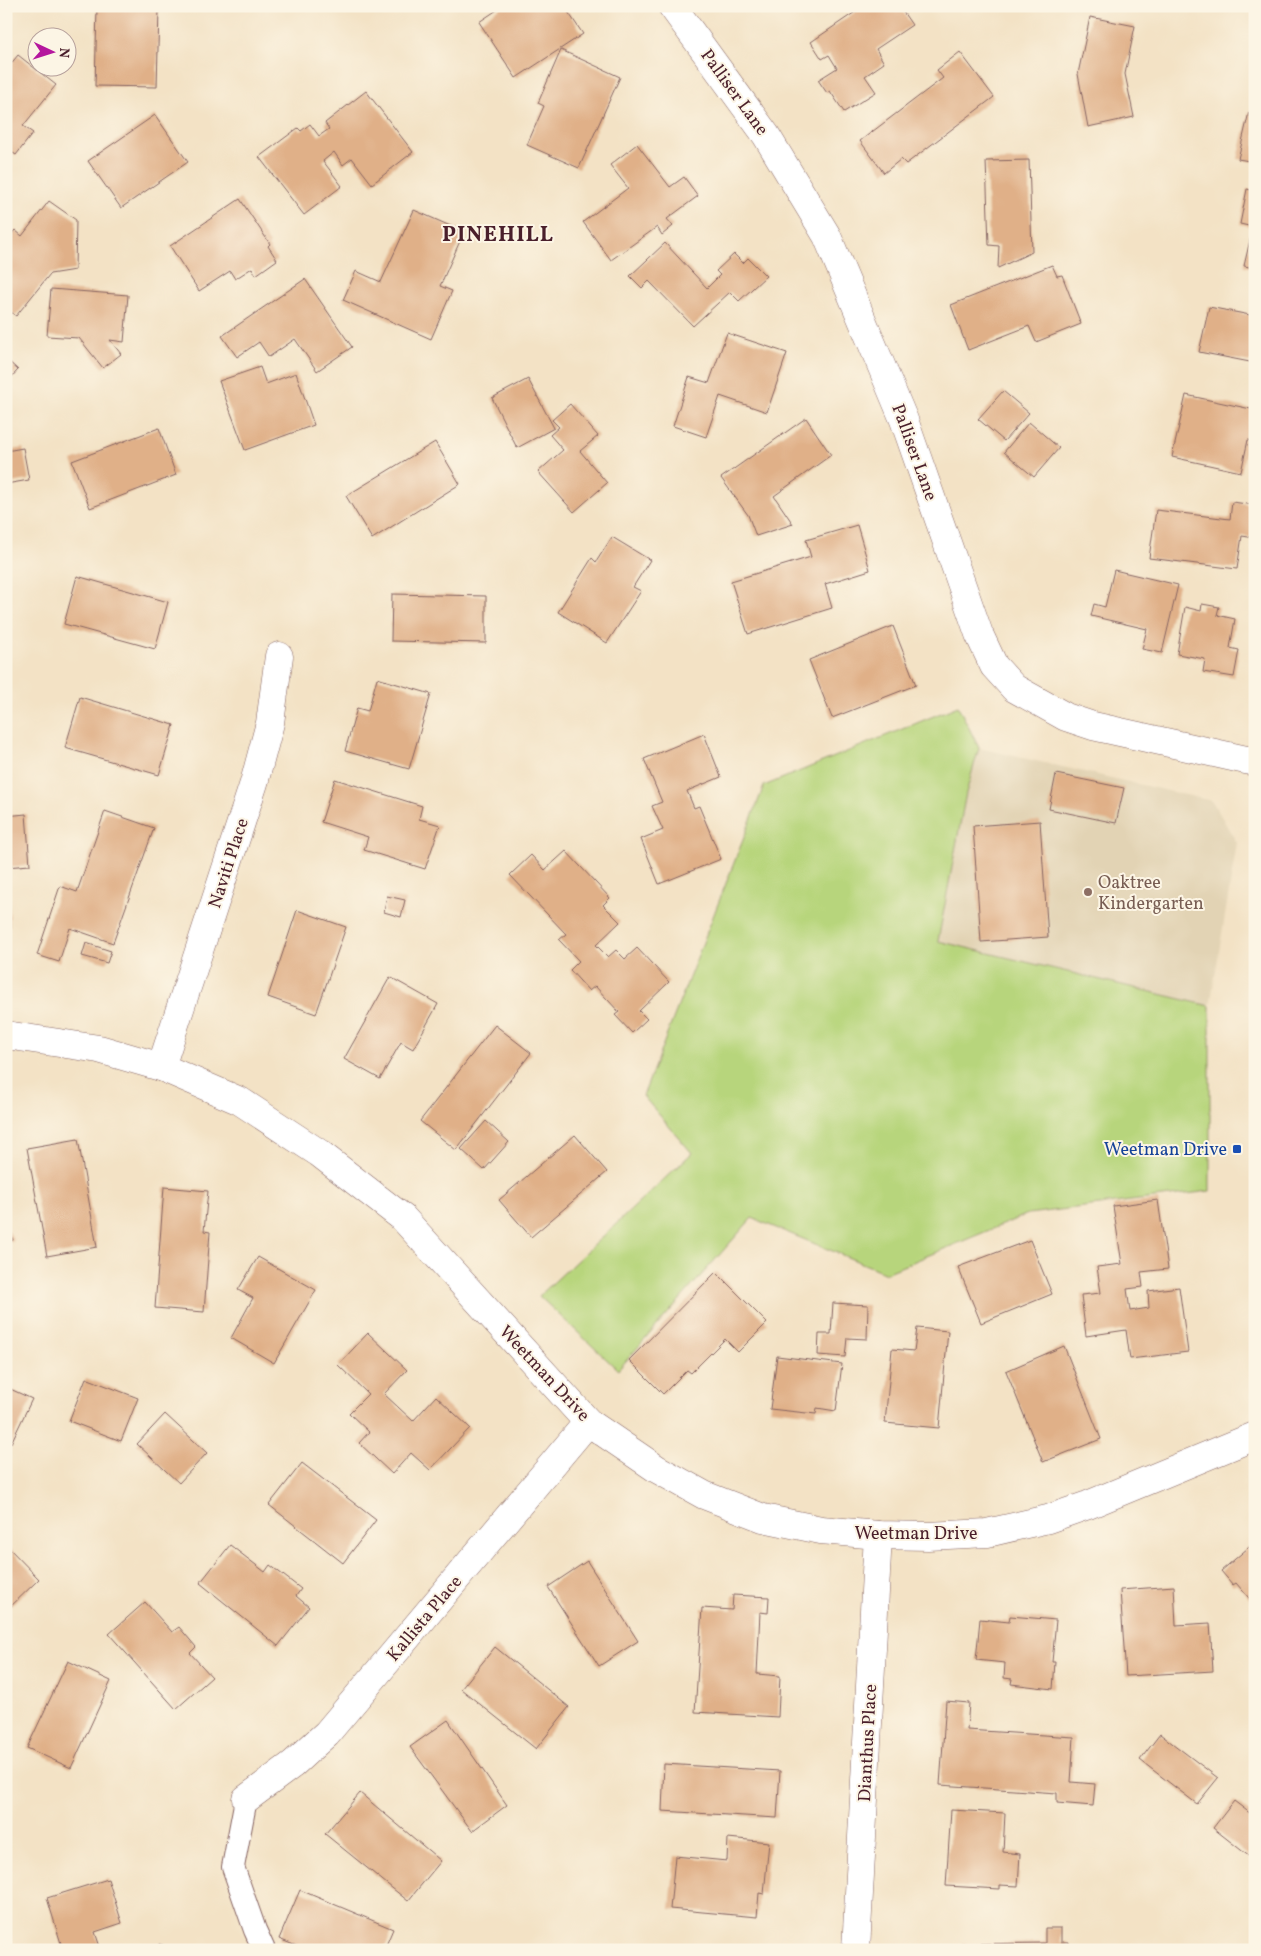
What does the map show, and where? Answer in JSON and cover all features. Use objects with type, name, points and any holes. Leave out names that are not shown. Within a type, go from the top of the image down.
[{"type":"street","name":"Palliser Lane","points":[[672,6],[766,135],[827,236],[904,420],[979,634],[994,666],[1014,688],[1066,716],[1093,726],[1255,762]]},
{"type":"street","name":"Naviti Place","points":[[161,1066],[254,782],[270,723],[279,656]]},
{"type":"street","name":"Weetman Drive","points":[[6,1035],[99,1049],[161,1066],[240,1101],[319,1153],[404,1218],[588,1422],[657,1469],[704,1495],[763,1518],[821,1530],[878,1536],[987,1533],[1048,1519],[1088,1505],[1255,1436]]},
{"type":"street","name":"Kallista Place","points":[[246,1799],[293,1764],[327,1733],[588,1422]]},
{"type":"street","name":"Dianthus Place","points":[[856,1950],[878,1536]]},
{"type":"lane","points":[[246,1799],[233,1867],[264,1950]]},
{"type":"shaded area","name":"Oaktree Kindergarten","points":[[979,748],[1212,801],[1237,843],[1210,1006],[938,941],[966,793]]},
{"type":"green space","points":[[958,706],[979,748],[966,793],[938,941],[1210,1006],[1210,1191],[1028,1214],[886,1273],[752,1218],[618,1370],[539,1296],[692,1153],[643,1096],[764,786]]},
{"type":"building","points":[[503,6],[564,6],[583,34],[516,78],[479,22]]},
{"type":"building","points":[[864,6],[899,6],[912,25],[876,49],[884,63],[865,76],[876,92],[844,112],[830,91],[827,93],[818,80],[837,68],[829,55],[822,59],[811,42]]},
{"type":"building","points":[[97,8],[159,9],[157,87],[95,86]]},
{"type":"building","points":[[1090,17],[1135,26],[1125,74],[1134,117],[1088,127],[1078,74]]},
{"type":"building","points":[[561,50],[620,77],[579,168],[527,145],[544,106],[538,103]]},
{"type":"building","points":[[960,52],[994,97],[906,164],[901,159],[884,173],[860,141],[943,78],[937,70]]},
{"type":"building","points":[[18,55],[28,63],[28,78],[47,78],[56,85],[23,126],[33,133],[16,155],[6,148],[6,70]]},
{"type":"building","points":[[366,91],[413,152],[372,184],[352,158],[343,165],[334,152],[323,161],[342,186],[304,215],[259,157],[298,128],[301,131],[310,124],[319,136],[329,129],[325,123]]},
{"type":"building","points":[[1249,112],[1255,113],[1255,162],[1238,159]]},
{"type":"building","points":[[155,115],[188,162],[121,208],[88,161]]},
{"type":"building","points":[[637,144],[670,187],[684,177],[698,196],[667,219],[673,226],[662,235],[657,227],[611,260],[583,222],[628,188],[610,165]]},
{"type":"building","points":[[1029,160],[1032,252],[998,268],[999,246],[989,245],[986,161]]},
{"type":"building","points":[[1247,189],[1255,191],[1255,268],[1244,266],[1253,227],[1240,224]]},
{"type":"building","points":[[240,199],[270,244],[268,246],[277,260],[256,275],[252,268],[235,279],[230,271],[199,291],[170,246]]},
{"type":"building","points":[[49,201],[76,220],[75,270],[50,274],[16,316],[6,308],[6,240],[15,230],[22,236]]},
{"type":"building","points":[[414,210],[464,232],[440,286],[452,291],[431,339],[343,300],[356,271],[381,282]]},
{"type":"building","points":[[665,243],[707,288],[720,275],[716,271],[734,254],[743,263],[748,258],[766,276],[739,301],[730,292],[693,326],[649,281],[642,288],[630,276]]},
{"type":"building","points":[[1052,265],[1057,276],[1062,275],[1081,324],[1036,342],[1029,326],[968,350],[951,305]]},
{"type":"building","points":[[305,279],[352,347],[317,371],[295,339],[269,357],[259,342],[237,357],[222,336]]},
{"type":"building","points":[[51,289],[128,295],[124,342],[110,340],[121,354],[103,368],[79,338],[47,336]]},
{"type":"building","points":[[1209,307],[1255,316],[1255,363],[1199,352]]},
{"type":"building","points":[[727,333],[787,353],[767,412],[720,396],[706,437],[673,426],[689,377],[709,383]]},
{"type":"building","points":[[6,359],[18,370],[6,383]]},
{"type":"building","points":[[260,367],[266,384],[296,373],[314,425],[245,450],[219,381]]},
{"type":"building","points":[[528,379],[554,428],[517,448],[492,398]]},
{"type":"building","points":[[1003,391],[1029,413],[1004,441],[978,419]]},
{"type":"building","points":[[1186,395],[1251,409],[1253,400],[1255,401],[1255,441],[1248,440],[1241,472],[1172,457]]},
{"type":"building","points":[[570,404],[598,436],[580,451],[607,483],[574,512],[538,472],[563,450],[550,435],[559,427],[552,420]]},
{"type":"building","points":[[806,418],[831,455],[774,496],[793,524],[756,536],[748,515],[721,478]]},
{"type":"building","points":[[1029,422],[1059,448],[1034,477],[1004,452]]},
{"type":"building","points":[[159,428],[176,475],[90,508],[72,461]]},
{"type":"building","points":[[435,442],[460,484],[372,539],[346,496]]},
{"type":"building","points":[[23,448],[29,480],[6,484],[6,451]]},
{"type":"building","points":[[1232,502],[1255,505],[1255,538],[1242,536],[1237,569],[1149,558],[1156,510],[1230,519]]},
{"type":"building","points":[[857,525],[870,570],[825,584],[832,608],[748,634],[731,581],[811,557],[806,540]]},
{"type":"building","points":[[612,537],[650,560],[633,587],[641,591],[607,643],[558,612],[592,558],[596,562]]},
{"type":"building","points":[[1114,570],[1178,585],[1162,653],[1142,649],[1147,629],[1091,616],[1094,604],[1105,607]]},
{"type":"building","points":[[77,576],[168,602],[155,649],[64,624]]},
{"type":"building","points":[[392,594],[486,596],[486,643],[391,641]]},
{"type":"building","points":[[1202,604],[1219,607],[1217,615],[1235,619],[1230,648],[1239,650],[1234,677],[1203,672],[1205,659],[1177,654],[1185,607],[1201,611]]},
{"type":"building","points":[[893,626],[916,685],[832,718],[809,660]]},
{"type":"building","points":[[377,678],[431,694],[409,769],[345,751],[357,708],[368,711]]},
{"type":"building","points":[[80,697],[174,725],[159,775],[65,748]]},
{"type":"building","points":[[704,734],[721,777],[687,791],[694,808],[699,806],[721,859],[659,884],[641,839],[663,830],[652,806],[662,802],[644,759]]},
{"type":"building","points":[[1056,774],[1124,788],[1116,823],[1049,809]]},
{"type":"building","points":[[335,779],[422,806],[419,819],[440,825],[425,869],[364,850],[368,837],[321,822]]},
{"type":"building","points":[[105,811],[154,828],[113,943],[70,928],[59,962],[37,955],[60,886],[77,892]]},
{"type":"building","points":[[26,814],[30,865],[6,867],[6,816]]},
{"type":"building","points":[[1040,821],[1048,937],[981,942],[973,826]]},
{"type":"building","points":[[566,851],[610,898],[603,905],[620,922],[596,945],[608,957],[616,950],[625,959],[637,948],[669,982],[639,1011],[647,1019],[632,1033],[615,1015],[619,1012],[595,986],[589,991],[570,970],[579,961],[559,940],[566,934],[510,875],[531,855],[545,870]]},
{"type":"building","points":[[6,885],[8,885],[10,926],[6,926]]},
{"type":"building","points":[[387,896],[405,900],[401,917],[384,912]]},
{"type":"building","points":[[297,910],[346,927],[316,1014],[268,997]]},
{"type":"building","points":[[86,943],[111,951],[107,963],[82,956]]},
{"type":"building","points":[[390,977],[438,1004],[413,1049],[401,1042],[380,1079],[344,1059]]},
{"type":"building","points":[[495,1025],[531,1053],[456,1150],[420,1121]]},
{"type":"building","points":[[486,1121],[509,1142],[484,1170],[461,1149]]},
{"type":"building","points":[[575,1135],[607,1172],[531,1237],[499,1200]]},
{"type":"building","points":[[78,1139],[97,1247],[47,1256],[27,1148]]},
{"type":"building","points":[[164,1187],[208,1191],[204,1231],[210,1232],[204,1312],[155,1308]]},
{"type":"building","points":[[1158,1200],[1168,1269],[1141,1272],[1143,1287],[1127,1289],[1130,1311],[1149,1308],[1148,1291],[1179,1287],[1188,1352],[1130,1359],[1126,1330],[1086,1336],[1081,1295],[1101,1293],[1097,1267],[1122,1264],[1113,1206]]},
{"type":"building","points":[[6,1226],[13,1240],[6,1243]]},
{"type":"building","points":[[1030,1240],[1052,1294],[981,1323],[958,1267]]},
{"type":"building","points":[[258,1257],[316,1290],[274,1363],[231,1338],[253,1298],[238,1290]]},
{"type":"building","points":[[716,1272],[767,1323],[738,1352],[725,1339],[691,1373],[687,1370],[663,1394],[629,1360]]},
{"type":"building","points":[[833,1303],[868,1305],[867,1339],[847,1338],[845,1357],[818,1355],[819,1334],[831,1334]]},
{"type":"building","points":[[917,1328],[948,1331],[939,1428],[885,1423],[892,1349],[914,1351]]},
{"type":"building","points":[[368,1333],[407,1370],[384,1394],[413,1421],[436,1396],[470,1428],[430,1470],[411,1453],[392,1474],[359,1443],[369,1432],[349,1413],[368,1394],[338,1365]]},
{"type":"building","points":[[1064,1346],[1101,1439],[1043,1462],[1006,1371]]},
{"type":"building","points":[[777,1356],[842,1364],[836,1411],[817,1408],[816,1414],[770,1409]]},
{"type":"building","points":[[86,1378],[138,1398],[121,1441],[69,1421]]},
{"type":"building","points":[[6,1387],[32,1399],[11,1443],[6,1440]]},
{"type":"building","points":[[165,1414],[207,1453],[179,1483],[137,1444]]},
{"type":"building","points":[[302,1463],[376,1520],[343,1563],[269,1505]]},
{"type":"building","points":[[1255,1542],[1255,1605],[1236,1583],[1233,1585],[1221,1571]]},
{"type":"building","points":[[6,1545],[39,1579],[6,1611]]},
{"type":"building","points":[[230,1545],[265,1572],[270,1565],[301,1589],[296,1596],[309,1607],[278,1646],[200,1583]]},
{"type":"building","points":[[587,1561],[638,1641],[599,1666],[548,1587]]},
{"type":"building","points":[[1174,1586],[1176,1625],[1210,1623],[1213,1671],[1126,1676],[1120,1590]]},
{"type":"building","points":[[733,1595],[769,1597],[768,1613],[760,1612],[757,1674],[780,1676],[778,1717],[695,1712],[702,1608],[732,1610]]},
{"type":"building","points":[[145,1602],[172,1632],[179,1627],[196,1647],[190,1653],[212,1677],[176,1709],[109,1634]]},
{"type":"building","points":[[1010,1616],[1056,1620],[1052,1662],[1055,1662],[1053,1689],[1011,1684],[1012,1679],[1004,1678],[1005,1663],[976,1660],[980,1619],[1009,1622]]},
{"type":"building","points":[[495,1647],[569,1707],[536,1749],[461,1689]]},
{"type":"building","points":[[68,1661],[111,1681],[71,1768],[27,1748]]},
{"type":"building","points":[[946,1701],[969,1703],[967,1730],[1074,1737],[1071,1782],[1095,1784],[1093,1806],[1057,1803],[1057,1793],[940,1785]]},
{"type":"building","points":[[448,1720],[507,1805],[472,1831],[410,1747]]},
{"type":"building","points":[[1160,1734],[1218,1778],[1197,1804],[1140,1760]]},
{"type":"building","points":[[664,1764],[780,1771],[777,1818],[662,1811]]},
{"type":"building","points":[[360,1793],[441,1861],[408,1901],[325,1834]]},
{"type":"building","points":[[1234,1801],[1255,1817],[1255,1861],[1213,1828]]},
{"type":"building","points":[[951,1810],[1005,1813],[1003,1852],[1020,1854],[1018,1886],[1000,1885],[1000,1889],[946,1886]]},
{"type":"building","points":[[728,1838],[769,1842],[764,1894],[759,1893],[757,1917],[670,1909],[675,1856],[727,1861]]},
{"type":"building","points":[[108,1879],[122,1923],[95,1932],[100,1947],[92,1950],[63,1950],[47,1898]]},
{"type":"building","points":[[300,1890],[393,1929],[384,1950],[306,1950],[279,1939]]},
{"type":"building","points":[[1045,1928],[1061,1928],[1061,1942],[1068,1942],[1068,1950],[963,1950],[962,1944],[1045,1943]]},
{"type":"building","points":[[159,1944],[176,1949],[176,1950],[157,1950]]},
{"type":"place","name":"Oaktree Kindergarten","points":[[1088,892]]},
{"type":"place","name":"Weetman Drive","points":[[1237,1149]]},
{"type":"district","name":"PINEHILL","points":[[498,233]]}]
